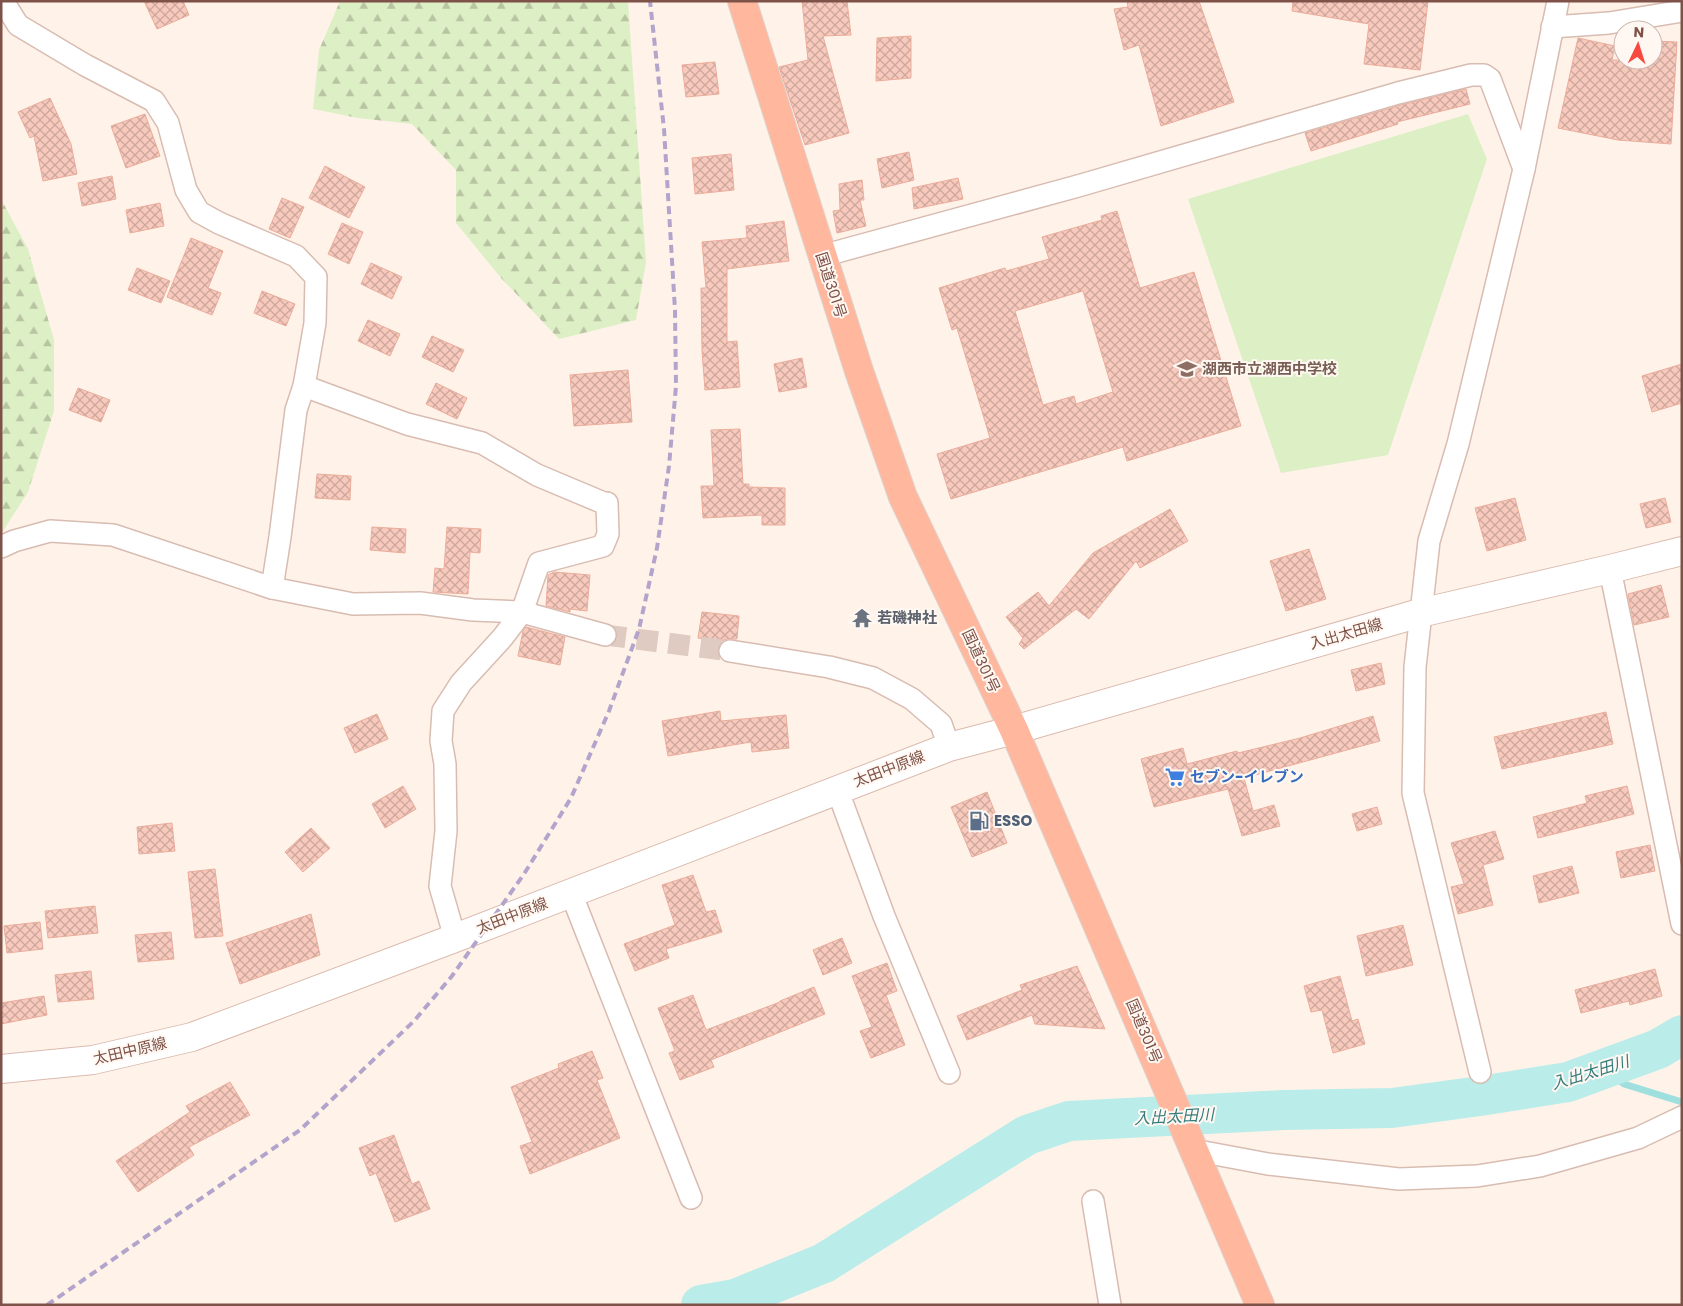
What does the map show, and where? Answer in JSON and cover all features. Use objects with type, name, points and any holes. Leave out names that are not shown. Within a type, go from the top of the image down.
[{"type":"highway","name":"国道301号","points":[[742,1],[859,371],[903,497],[1014,730],[1151,1046],[1193,1150],[1260,1305]]},
{"type":"main road","name":"入出太田線","points":[[1014,730],[1420,613],[1682,551]]},
{"type":"main road","name":"太田中原線","points":[[1,1069],[93,1060],[192,1036],[455,938],[949,747],[1014,730]]},
{"type":"street","points":[[3,1],[18,25],[85,65],[154,101],[168,124],[186,190],[199,212],[219,223],[296,256],[316,277],[315,323],[304,386],[296,410],[272,588]]},
{"type":"street","points":[[1480,1072],[1413,793],[1415,667],[1429,541],[1458,444],[1524,169],[1558,1]]},
{"type":"street","points":[[1552,27],[1609,23],[1682,11]]},
{"type":"street","points":[[822,256],[1078,186],[1398,93],[1471,75],[1484,75],[1490,79],[1524,169]]},
{"type":"street","points":[[304,386],[407,424],[482,443],[536,475],[607,503],[608,534],[603,546],[539,563],[522,612],[503,637],[461,683],[442,711],[441,740],[445,764],[446,831],[440,886],[455,938]]},
{"type":"street","points":[[1,547],[14,541],[50,531],[112,535],[272,588],[353,604],[420,603],[474,610],[522,612],[605,635]]},
{"type":"street","points":[[1610,569],[1682,924]]},
{"type":"street","points":[[730,651],[829,667],[873,678],[912,699],[941,724],[949,747]]},
{"type":"street","points":[[837,789],[884,916],[949,1073]]},
{"type":"street","points":[[571,893],[690,1198]]},
{"type":"street","points":[[1193,1150],[1268,1164],[1400,1179],[1478,1176],[1540,1166],[1620,1144],[1682,1118]]},
{"type":"street","points":[[1093,1201],[1110,1305]]},
{"type":"green space","points":[[340,1],[628,1],[646,262],[636,320],[559,339],[501,278],[456,223],[456,170],[412,124],[358,118],[313,109],[319,50]]},
{"type":"green space","points":[[1468,114],[1487,159],[1388,455],[1281,473],[1188,199]]},
{"type":"green space","points":[[1,199],[28,249],[54,340],[54,411],[28,492],[1,534]]},
{"type":"building","points":[[144,1],[183,1],[189,15],[157,29]]},
{"type":"building","points":[[802,1],[847,1],[851,35],[823,36],[849,133],[805,145],[779,67],[808,60]]},
{"type":"building","points":[[1127,1],[1199,1],[1234,102],[1161,126],[1139,45],[1124,50],[1114,9],[1128,7]]},
{"type":"building","points":[[1293,1],[1428,1],[1420,70],[1364,64],[1369,24],[1292,11]]},
{"type":"building","points":[[911,36],[911,78],[876,81],[877,38]]},
{"type":"building","points":[[1578,38],[1613,46],[1613,70],[1663,70],[1663,41],[1677,42],[1671,144],[1618,140],[1558,128]]},
{"type":"building","points":[[715,62],[719,94],[686,97],[682,65]]},
{"type":"building","points":[[1466,89],[1470,104],[1397,122],[1398,124],[1311,151],[1305,133],[1401,105]]},
{"type":"building","points":[[50,98],[71,144],[77,174],[43,181],[34,136],[30,138],[18,112]]},
{"type":"building","points":[[145,114],[160,156],[126,168],[111,126]]},
{"type":"building","points":[[909,152],[914,180],[882,188],[877,159]]},
{"type":"building","points":[[731,154],[734,190],[695,194],[692,158]]},
{"type":"building","points":[[325,166],[365,187],[349,218],[309,198]]},
{"type":"building","points":[[112,176],[116,199],[82,206],[78,183]]},
{"type":"building","points":[[958,178],[963,199],[914,209],[912,188]]},
{"type":"building","points":[[862,180],[864,200],[860,200],[866,226],[837,233],[833,211],[840,210],[839,184]]},
{"type":"building","points":[[282,198],[304,207],[290,238],[269,229]]},
{"type":"building","points":[[160,203],[164,226],[130,233],[126,210]]},
{"type":"building","points":[[1117,211],[1140,288],[1194,272],[1241,426],[1127,461],[1123,447],[951,499],[937,454],[990,438],[957,328],[952,330],[939,288],[1005,268],[1006,271],[1049,259],[1042,237],[1102,220],[1101,216]],"holes":[[[1083,291],[1113,392],[1076,404],[1074,396],[1043,405],[1015,311]]]},
{"type":"building","points":[[784,221],[789,261],[727,269],[727,342],[737,341],[740,387],[705,390],[701,288],[706,288],[702,242],[747,238],[746,226]]},
{"type":"building","points":[[342,223],[363,232],[349,264],[328,254]]},
{"type":"building","points":[[191,238],[223,251],[208,288],[221,293],[212,315],[167,297]]},
{"type":"building","points":[[371,263],[402,277],[392,299],[361,284]]},
{"type":"building","points":[[137,268],[170,281],[161,303],[128,290]]},
{"type":"building","points":[[262,291],[295,304],[286,326],[254,313]]},
{"type":"building","points":[[368,320],[400,334],[390,356],[358,341]]},
{"type":"building","points":[[432,336],[464,350],[453,372],[422,357]]},
{"type":"building","points":[[802,358],[807,387],[779,392],[774,364]]},
{"type":"building","points":[[1682,364],[1682,403],[1652,412],[1642,376]]},
{"type":"building","points":[[628,370],[632,422],[574,426],[570,375]]},
{"type":"building","points":[[436,383],[467,398],[457,419],[426,404]]},
{"type":"building","points":[[78,388],[110,400],[101,422],[69,410]]},
{"type":"building","points":[[740,429],[743,484],[749,484],[749,487],[785,488],[785,525],[762,525],[762,515],[703,518],[701,486],[714,486],[711,430]]},
{"type":"building","points":[[317,474],[351,476],[350,500],[315,498]]},
{"type":"building","points":[[1515,498],[1526,540],[1487,551],[1475,508]]},
{"type":"building","points":[[1665,498],[1671,522],[1646,528],[1640,504]]},
{"type":"building","points":[[1170,509],[1188,541],[1140,568],[1136,561],[1089,619],[1076,609],[1024,649],[1019,644],[1023,638],[1006,617],[1038,592],[1049,606],[1093,553]]},
{"type":"building","points":[[372,527],[406,529],[405,553],[370,550]]},
{"type":"building","points":[[447,527],[481,529],[480,553],[470,552],[468,594],[433,592],[435,568],[444,569]]},
{"type":"building","points":[[1309,549],[1326,599],[1286,611],[1270,561]]},
{"type":"building","points":[[554,572],[590,575],[587,611],[570,609],[570,612],[546,606],[548,575]]},
{"type":"building","points":[[1661,585],[1669,617],[1634,625],[1628,594]]},
{"type":"building","points":[[702,612],[739,616],[737,639],[722,641],[698,638]]},
{"type":"building","points":[[526,627],[565,637],[560,665],[518,656],[523,631]]},
{"type":"building","points":[[1381,663],[1385,684],[1356,691],[1351,670]]},
{"type":"building","points":[[720,711],[721,721],[786,715],[789,748],[752,752],[751,742],[668,756],[662,721]]},
{"type":"building","points":[[1606,712],[1613,744],[1502,769],[1494,737]]},
{"type":"building","points":[[377,714],[388,739],[355,753],[344,728]]},
{"type":"building","points":[[1373,716],[1380,741],[1244,778],[1253,811],[1274,805],[1280,826],[1242,836],[1228,789],[1154,807],[1141,759],[1183,748],[1187,764],[1300,738]]},
{"type":"building","points":[[403,786],[416,809],[385,828],[372,804]]},
{"type":"building","points":[[1627,786],[1634,814],[1538,838],[1533,817],[1587,803],[1585,796]]},
{"type":"building","points":[[987,792],[1007,843],[972,857],[951,807]]},
{"type":"building","points":[[1377,807],[1382,824],[1357,831],[1352,814]]},
{"type":"building","points":[[172,823],[175,851],[139,854],[137,827]]},
{"type":"building","points":[[311,828],[330,848],[303,872],[285,852]]},
{"type":"building","points":[[1495,831],[1504,859],[1483,865],[1493,905],[1458,914],[1451,887],[1464,884],[1451,843]]},
{"type":"building","points":[[1650,845],[1655,871],[1621,878],[1616,852]]},
{"type":"building","points":[[1572,866],[1579,893],[1539,903],[1533,876]]},
{"type":"building","points":[[215,869],[223,936],[195,938],[188,872]]},
{"type":"building","points":[[693,875],[706,912],[715,910],[722,932],[666,949],[669,958],[635,971],[624,944],[675,925],[662,885]]},
{"type":"building","points":[[95,906],[98,933],[48,938],[45,911]]},
{"type":"building","points":[[311,914],[320,955],[240,984],[226,943]]},
{"type":"building","points":[[40,922],[43,949],[7,953],[4,926]]},
{"type":"building","points":[[1403,925],[1413,965],[1366,976],[1357,936]]},
{"type":"building","points":[[171,932],[174,959],[138,962],[135,935]]},
{"type":"building","points":[[842,938],[852,963],[823,975],[813,950]]},
{"type":"building","points":[[887,963],[897,991],[886,995],[905,1045],[871,1058],[860,1031],[872,1027],[852,976]]},
{"type":"building","points":[[1077,966],[1105,1029],[1035,1024],[1032,1015],[967,1040],[957,1016],[1022,990],[1020,985]]},
{"type":"building","points":[[1655,969],[1662,996],[1630,1005],[1629,1001],[1581,1013],[1575,990]]},
{"type":"building","points":[[91,971],[94,999],[58,1002],[55,975]]},
{"type":"building","points":[[1340,976],[1352,1021],[1358,1019],[1365,1044],[1333,1053],[1322,1010],[1311,1012],[1304,986]]},
{"type":"building","points":[[814,987],[825,1014],[711,1060],[714,1067],[680,1080],[669,1053],[675,1051],[658,1008],[693,995],[706,1030]]},
{"type":"building","points":[[44,996],[47,1015],[1,1024],[1,1003]]},
{"type":"building","points":[[592,1051],[603,1078],[597,1080],[620,1138],[530,1174],[520,1146],[532,1142],[511,1087],[559,1068],[558,1064]]},
{"type":"building","points":[[230,1082],[250,1115],[189,1147],[194,1155],[138,1192],[116,1161],[190,1112],[186,1106]]},
{"type":"building","points":[[394,1135],[412,1184],[419,1181],[430,1209],[395,1222],[376,1173],[370,1176],[359,1148]]},
{"type":"waterway","name":"入出太田川","points":[[701,1305],[735,1299],[824,1263],[1027,1135],[1069,1121],[1284,1110],[1392,1108],[1480,1096],[1568,1082],[1658,1049],[1682,1035]]},
{"type":"waterway","points":[[1604,1070],[1624,1084],[1682,1102]]},
{"type":"tunnel","points":[[605,635],[730,651]]},
{"type":"railway","points":[[47,1305],[300,1130],[414,1021],[452,976],[524,874],[571,798],[609,711],[639,629],[657,548],[669,466],[676,386],[675,310],[664,129],[650,1]]},
{"type":"place","name":"湖西市立湖西中学校","points":[[1187,369]]},
{"type":"place","name":"若磯神社","points":[[862,618]]},
{"type":"place","name":"セブン-イレブン","points":[[1175,777]]},
{"type":"place","name":"ESSO","points":[[979,821]]}]
